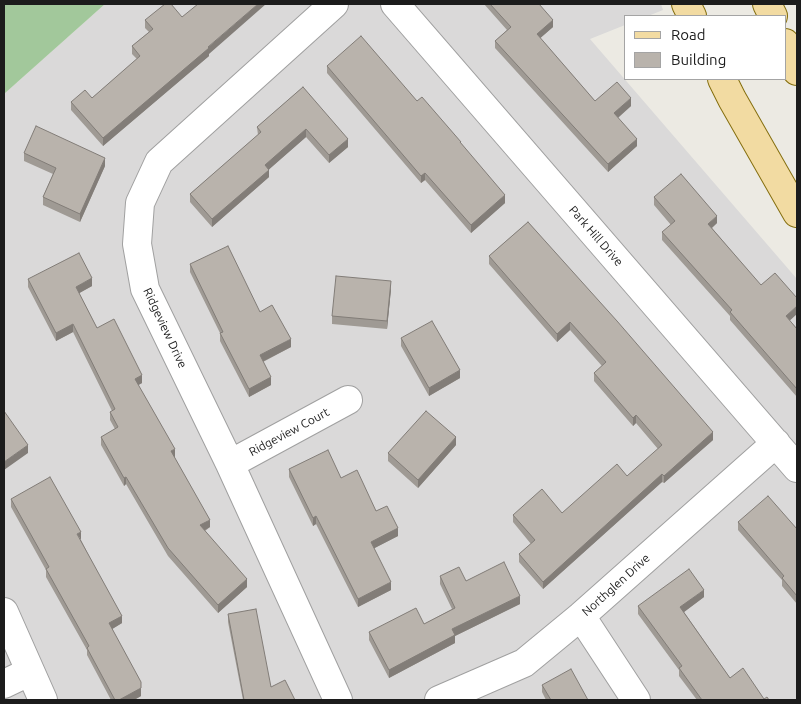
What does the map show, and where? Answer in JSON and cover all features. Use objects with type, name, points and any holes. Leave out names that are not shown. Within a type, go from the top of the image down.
[{"type":"main road","points":[[786,45],[797,70]]},
{"type":"main road","points":[[722,80],[797,213]]},
{"type":"street","name":"Ridgeview Drive","points":[[334,4],[159,162],[140,203],[137,244],[145,289],[230,464],[338,700]]},
{"type":"street","name":"Park Hill Drive","points":[[395,4],[797,468]]},
{"type":"street","name":"Ridgeview Court","points":[[230,464],[348,400]]},
{"type":"street","name":"Northglen Drive","points":[[439,700],[524,663],[581,616],[776,443]]},
{"type":"street","points":[[4,612],[43,700]]},
{"type":"street","points":[[581,616],[636,700]]},
{"type":"street","points":[[4,684],[29,672]]},
{"type":"shaded area","points":[[105,4],[661,4],[663,10],[650,15],[624,15],[624,25],[590,39],[797,279],[797,700],[4,700],[4,94]]},
{"type":"green space","points":[[4,4],[105,4],[4,94]]},
{"type":"building","points":[[165,4],[171,4],[182,17],[198,4],[258,4],[103,138],[71,102],[85,90],[92,98],[140,56],[132,46],[153,29],[145,20]]},
{"type":"building","points":[[490,4],[539,4],[553,20],[537,34],[595,101],[617,82],[631,98],[614,113],[637,139],[608,164],[495,41],[511,27]]},
{"type":"building","points":[[361,36],[417,101],[422,97],[505,195],[471,225],[425,173],[421,176],[327,66]]},
{"type":"building","points":[[303,87],[348,139],[329,155],[306,129],[265,165],[269,170],[212,219],[190,194],[261,132],[257,127]]},
{"type":"building","points":[[36,126],[105,158],[80,214],[43,197],[56,168],[24,153]]},
{"type":"building","points":[[681,174],[717,216],[708,224],[761,285],[775,273],[797,298],[797,306],[786,316],[797,329],[797,389],[730,312],[732,310],[662,232],[675,221],[654,197]]},
{"type":"building","points":[[528,222],[713,432],[664,476],[662,474],[543,582],[519,554],[535,540],[513,515],[542,489],[562,513],[617,464],[627,476],[662,445],[636,415],[633,418],[594,373],[606,362],[570,322],[557,334],[489,256]]},
{"type":"building","points":[[228,246],[260,312],[272,305],[291,339],[260,355],[271,377],[249,389],[220,333],[223,332],[190,264]]},
{"type":"building","points":[[79,253],[92,278],[76,287],[97,328],[114,319],[142,375],[135,379],[175,449],[171,451],[210,520],[200,525],[247,579],[218,605],[168,548],[126,477],[124,478],[101,437],[118,427],[110,412],[115,409],[73,324],[56,333],[28,279]]},
{"type":"building","points":[[336,276],[391,281],[387,321],[332,316]]},
{"type":"building","points":[[432,321],[460,370],[429,388],[401,338]]},
{"type":"building","points":[[4,411],[28,445],[4,462]]},
{"type":"building","points":[[426,411],[456,437],[418,480],[388,453]]},
{"type":"building","points":[[328,450],[341,478],[357,470],[376,511],[387,506],[398,528],[371,542],[391,582],[358,599],[316,516],[313,518],[289,469]]},
{"type":"building","points":[[50,477],[81,532],[77,534],[122,616],[109,623],[141,682],[141,688],[119,700],[115,700],[87,648],[89,646],[46,569],[49,567],[11,499]]},
{"type":"building","points":[[768,496],[797,529],[797,596],[782,578],[784,576],[738,522]]},
{"type":"building","points":[[504,562],[520,596],[452,629],[455,635],[389,670],[369,632],[416,608],[424,624],[455,608],[440,576],[459,567],[466,581]]},
{"type":"building","points":[[689,569],[704,590],[680,607],[730,678],[743,668],[764,699],[767,697],[769,700],[702,700],[679,668],[682,666],[638,606]]},
{"type":"building","points":[[256,609],[271,687],[285,680],[295,700],[244,700],[228,614]]},
{"type":"building","points":[[571,669],[588,700],[551,700],[542,685]]}]
